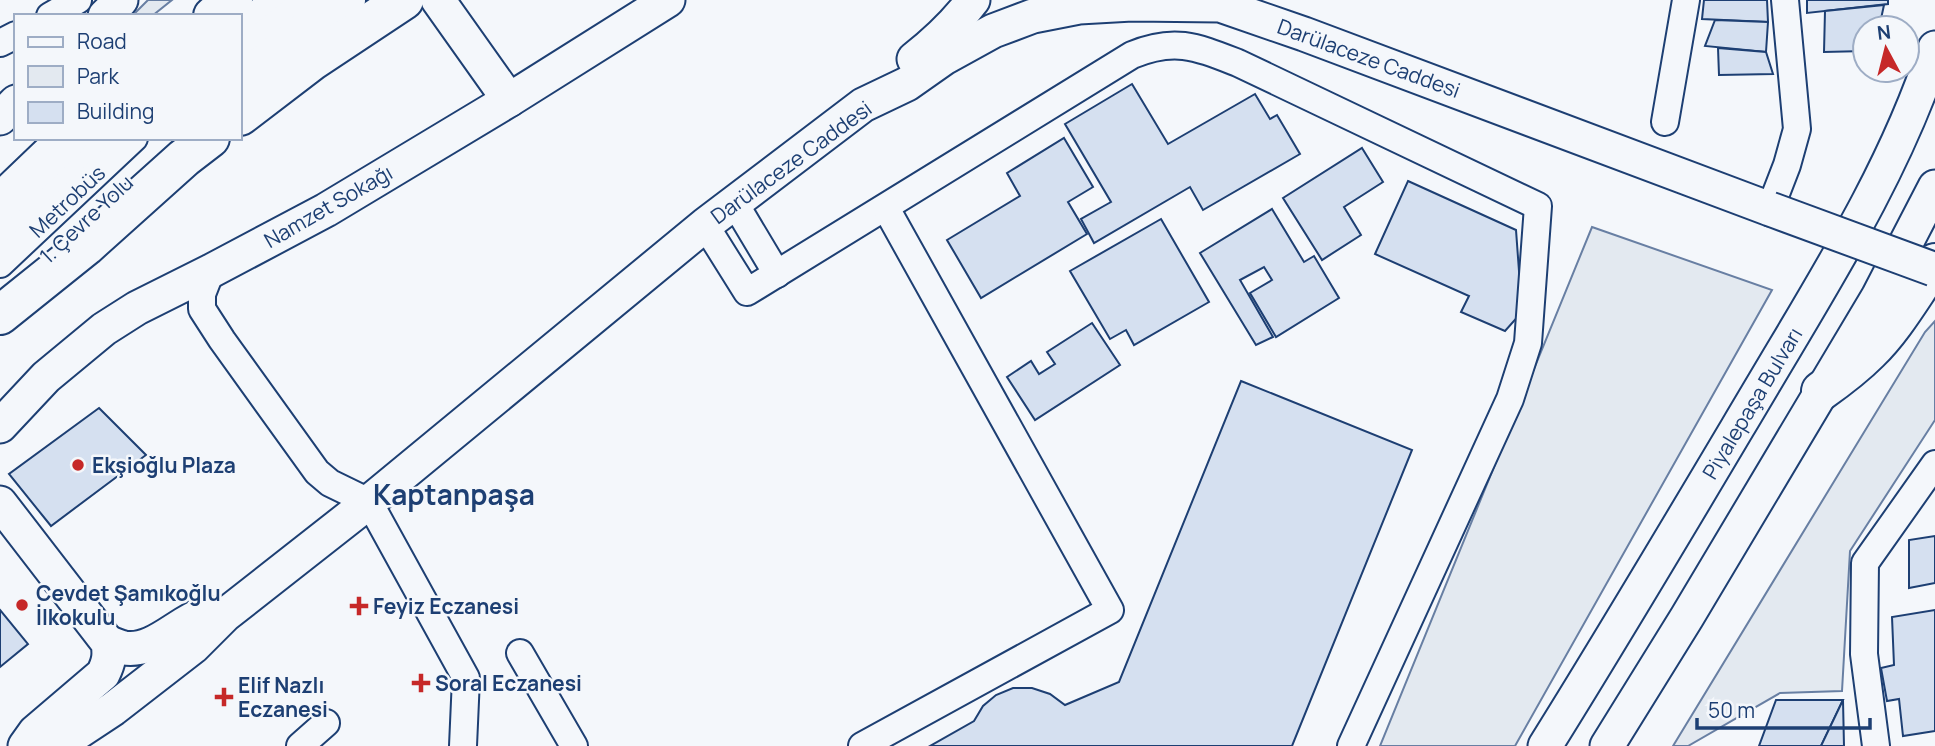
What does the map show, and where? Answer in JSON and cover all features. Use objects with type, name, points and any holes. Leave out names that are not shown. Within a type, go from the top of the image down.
[{"type":"highway","points":[[216,14],[233,0]]},
{"type":"highway","points":[[242,81],[346,0]]},
{"type":"highway","points":[[242,114],[312,61],[404,0]]},
{"type":"highway","points":[[0,203],[66,140]]},
{"type":"highway","name":"1. Çevre Yolu","points":[[0,302],[49,252],[172,140]]},
{"type":"highway","points":[[0,315],[86,246],[207,140]]},
{"type":"highway","points":[[1821,391],[1871,351],[1935,268]]},
{"type":"main road","points":[[107,14],[121,0]]},
{"type":"main road","points":[[438,0],[509,100]]},
{"type":"main road","name":"Namzet Sokağı","points":[[0,426],[46,377],[104,329],[137,308],[326,210],[668,0]]},
{"type":"main road","points":[[863,105],[891,75],[938,41],[973,0]]},
{"type":"main road","name":"Darülaceze Caddesi","points":[[69,743],[193,647],[225,615],[369,502],[734,202],[863,105],[907,83],[944,58],[993,31],[1033,16],[1092,6],[1213,3],[1304,34],[1935,268]]},
{"type":"main road","name":"Piyalepaşa Bulvarı","points":[[1545,746],[1867,207],[1911,114],[1935,48]]},
{"type":"main road","points":[[0,118],[14,104]]},
{"type":"main road","points":[[1607,746],[1878,297],[1935,187]]},
{"type":"main road","points":[[0,503],[108,643],[110,656],[103,674],[34,732],[25,746]]},
{"type":"main road","points":[[108,643],[126,649],[150,644],[204,614],[225,615]]},
{"type":"street","points":[[54,14],[78,0]]},
{"type":"street","points":[[242,25],[274,0]]},
{"type":"street","points":[[242,51],[306,0]]},
{"type":"street","points":[[1665,122],[1686,0]]},
{"type":"street","points":[[1770,209],[1797,129],[1785,0]]},
{"type":"street","points":[[705,225],[747,292],[1132,55],[1152,47],[1175,44],[1201,49],[1238,63],[1538,206],[1528,343],[1510,399],[1351,746]]},
{"type":"street","name":"Metrobüs","points":[[0,237],[72,168],[106,140]]},
{"type":"street","name":"Metrobüs","points":[[0,264],[132,140]]},
{"type":"street","points":[[734,202],[777,274]]},
{"type":"street","points":[[862,746],[1110,610],[886,208]]},
{"type":"street","points":[[211,271],[202,294],[202,309],[317,472],[330,482],[369,502],[466,678],[463,746]]},
{"type":"street","points":[[1876,746],[1864,654],[1865,563],[1935,464]]},
{"type":"street","points":[[520,653],[574,746]]},
{"type":"street","points":[[300,746],[326,723]]},
{"type":"green space","points":[[148,0],[172,0],[154,14],[134,14]]},
{"type":"green space","points":[[1592,227],[1772,290],[1515,746],[1380,746]]},
{"type":"green space","points":[[1935,321],[1935,420],[1850,551],[1842,691],[1780,693],[1688,746],[1673,746],[1925,332]]},
{"type":"building","points":[[1704,0],[1767,0],[1768,22],[1702,19]]},
{"type":"building","points":[[1807,0],[1888,0],[1888,4],[1807,13]]},
{"type":"building","points":[[1884,5],[1882,14],[1851,14],[1851,51],[1824,52],[1825,11]]},
{"type":"building","points":[[1715,20],[1768,22],[1766,52],[1705,46]]},
{"type":"building","points":[[1718,48],[1766,52],[1773,74],[1719,75]]},
{"type":"building","points":[[1132,84],[1168,144],[1255,94],[1270,119],[1277,115],[1300,154],[1203,210],[1190,187],[1094,243],[1081,219],[1111,202],[1065,124]]},
{"type":"building","points":[[1064,138],[1093,187],[1068,202],[1087,234],[981,298],[947,240],[1020,196],[1007,173]]},
{"type":"building","points":[[1362,148],[1383,182],[1344,207],[1361,235],[1322,260],[1283,198]]},
{"type":"building","points":[[1408,181],[1516,230],[1522,312],[1505,331],[1461,312],[1469,296],[1375,254]]},
{"type":"building","points":[[1272,209],[1304,262],[1314,256],[1339,298],[1276,337],[1250,293],[1272,280],[1264,267],[1240,280],[1273,337],[1256,345],[1200,253]]},
{"type":"building","points":[[1161,219],[1209,302],[1134,345],[1126,330],[1110,339],[1070,271]]},
{"type":"building","points":[[1092,323],[1120,365],[1035,420],[1007,377],[1031,361],[1039,374],[1055,364],[1047,352]]},
{"type":"building","points":[[1241,381],[1412,450],[1292,746],[930,746],[974,721],[983,706],[996,695],[1013,688],[1032,688],[1050,694],[1065,705],[1119,682]]},
{"type":"building","name":"Ekşioğlu Plaza","points":[[99,408],[146,455],[51,526],[9,474]]},
{"type":"building","points":[[1935,536],[1935,583],[1909,588],[1909,540]]},
{"type":"building","points":[[0,610],[28,644],[0,667]]},
{"type":"building","points":[[1935,610],[1935,731],[1903,736],[1899,699],[1887,701],[1881,668],[1894,665],[1892,617]]},
{"type":"building","points":[[1776,700],[1843,700],[1821,746],[1759,746]]},
{"type":"building","points":[[1843,700],[1844,746],[1821,746]]},
{"type":"place","name":"Ekşioğlu Plaza","points":[[78,465]]},
{"type":"place","name":"Cevdet Şamıkoğlu İlkokulu","points":[[22,605]]},
{"type":"place","name":"Feyiz Eczanesi","points":[[359,606]]},
{"type":"place","name":"Soral Eczanesi","points":[[421,683]]},
{"type":"place","name":"Elif Nazlı Eczanesi","points":[[224,697]]},
{"type":"district","name":"Kaptanpaşa","points":[[454,494]]}]
